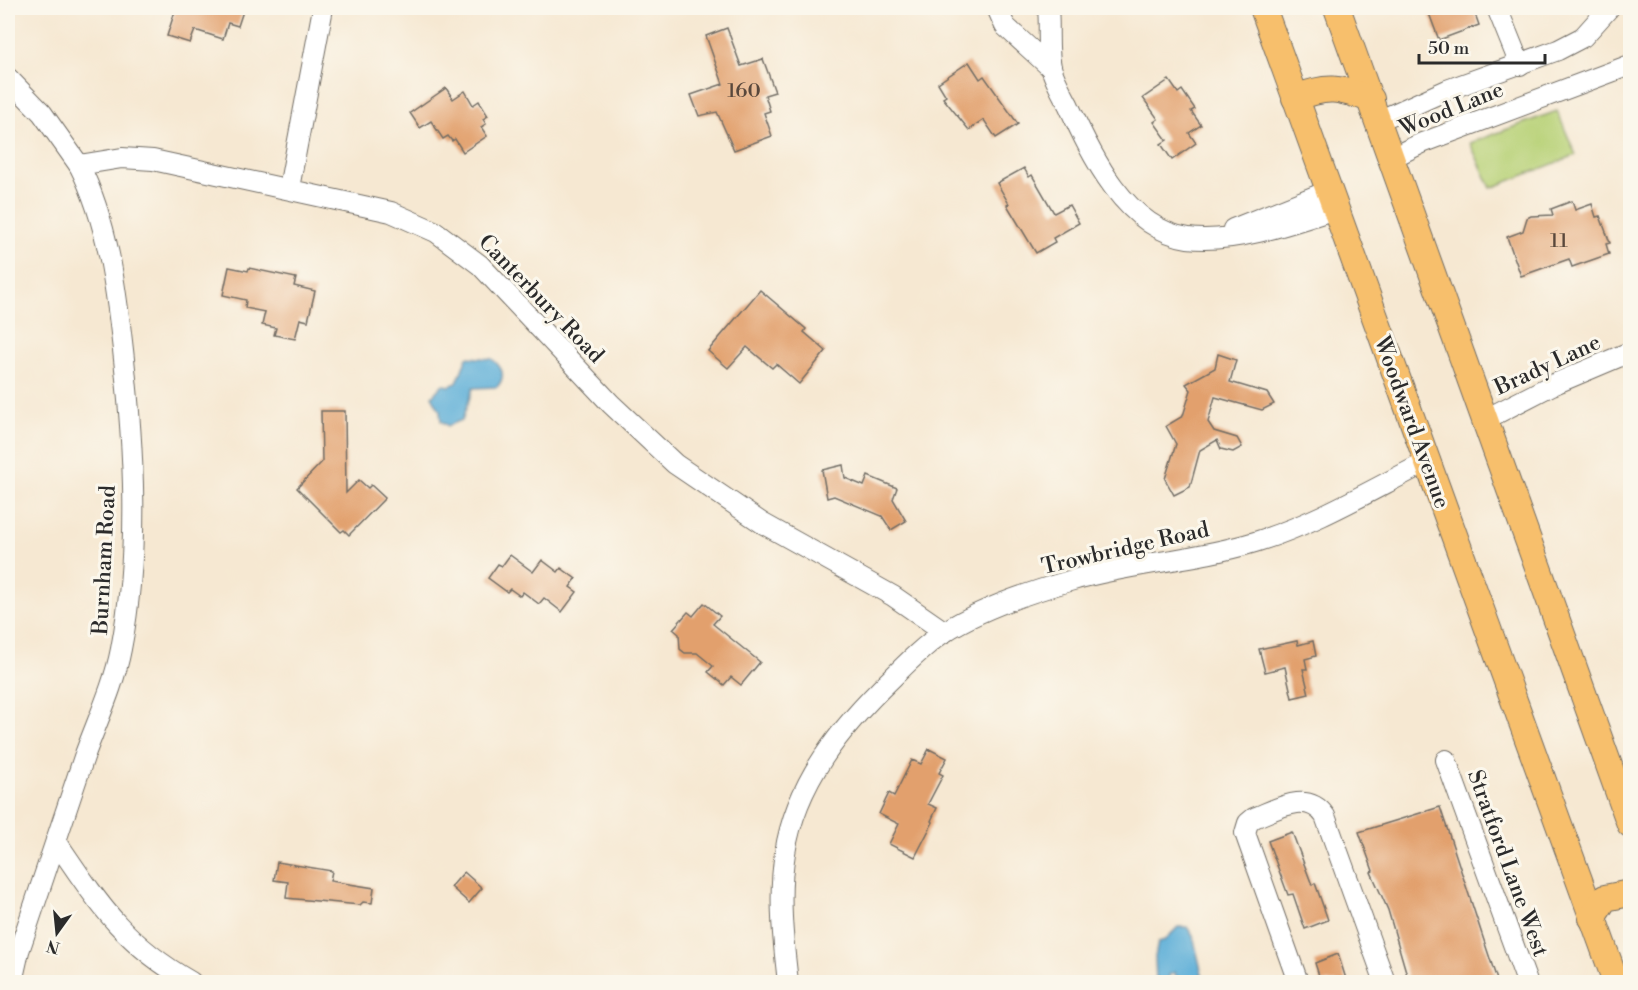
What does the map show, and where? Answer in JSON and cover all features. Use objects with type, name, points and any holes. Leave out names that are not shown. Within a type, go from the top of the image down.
[{"type":"main road","name":"Woodward Avenue","points":[[1263,8],[1592,918],[1610,981]]},
{"type":"main road","points":[[1337,8],[1630,824]]},
{"type":"main road","points":[[1295,98],[1320,88],[1334,87],[1374,110]]},
{"type":"main road","points":[[1592,918],[1605,897],[1630,892]]},
{"type":"street","points":[[289,188],[322,8]]},
{"type":"street","points":[[998,8],[1005,26],[1051,68]]},
{"type":"street","points":[[1047,8],[1051,68],[1090,150],[1127,202],[1150,221],[1173,234],[1199,239],[1217,237],[1270,212],[1331,200]]},
{"type":"street","points":[[1497,8],[1520,65]]},
{"type":"street","points":[[1374,110],[1448,90],[1558,50],[1583,37],[1610,8]]},
{"type":"street","name":"Wood Lane","points":[[1391,158],[1422,143],[1630,65]]},
{"type":"street","points":[[8,78],[50,122],[79,165]]},
{"type":"street","name":"Canterbury Road","points":[[79,165],[110,159],[145,159],[289,188],[398,214],[428,227],[452,242],[480,265],[611,404],[675,464],[762,523],[893,596],[945,632]]},
{"type":"street","name":"Burnham Road","points":[[12,982],[19,951],[121,649],[129,591],[132,512],[128,410],[116,297],[102,226],[92,194],[79,165]]},
{"type":"street","name":"Brady Lane","points":[[1484,420],[1552,385],[1630,352]]},
{"type":"street","name":"Trowbridge Road","points":[[788,982],[783,929],[782,873],[789,832],[805,788],[831,745],[858,713],[900,670],[945,632],[1011,601],[1073,580],[1237,547],[1267,538],[1330,511],[1427,462]]},
{"type":"street","name":"Stratford Lane West","points":[[1446,760],[1527,982]]},
{"type":"street","points":[[1298,982],[1245,833],[1254,818],[1302,802],[1314,805],[1325,816],[1385,982]]},
{"type":"street","points":[[56,842],[116,926],[160,963],[191,982]]},
{"type":"green space","points":[[1557,111],[1576,155],[1491,188],[1470,143]]},
{"type":"water","points":[[467,357],[492,359],[501,368],[502,379],[497,387],[473,388],[462,420],[448,426],[441,421],[440,411],[432,396],[443,384],[449,386],[457,383]]},
{"type":"water","points":[[1178,927],[1187,927],[1193,936],[1204,982],[1177,982],[1175,972],[1169,975],[1170,982],[1156,982],[1155,957],[1158,942],[1165,940]]},
{"type":"building","points":[[176,8],[244,8],[238,26],[228,23],[223,39],[195,30],[190,43],[167,36]]},
{"type":"building","points":[[1427,8],[1464,8],[1466,13],[1474,11],[1479,25],[1439,40]]},
{"type":"building","points":[[727,28],[741,66],[763,59],[775,92],[765,95],[770,111],[764,113],[772,136],[734,150],[717,112],[699,116],[691,95],[723,84],[706,36]]},
{"type":"building","points":[[969,62],[980,79],[984,76],[1018,124],[996,138],[984,120],[969,130],[943,98],[946,96],[938,83]]},
{"type":"building","points":[[1169,80],[1178,93],[1182,90],[1195,109],[1191,111],[1201,125],[1189,133],[1196,143],[1172,160],[1161,144],[1167,140],[1154,122],[1158,119],[1143,98]]},
{"type":"building","points":[[446,88],[453,99],[465,91],[473,105],[479,101],[488,116],[483,119],[486,124],[481,127],[487,136],[463,152],[455,139],[452,141],[448,136],[443,139],[431,121],[420,128],[410,113]]},
{"type":"building","points":[[1024,168],[1029,177],[1032,175],[1054,213],[1069,205],[1079,223],[1053,238],[1055,242],[1036,253],[1007,205],[1009,204],[997,183]]},
{"type":"building","points":[[1572,201],[1575,210],[1592,204],[1596,217],[1600,216],[1610,243],[1606,244],[1609,254],[1572,267],[1569,259],[1521,276],[1507,237],[1523,231],[1527,218],[1553,215],[1551,209]]},
{"type":"building","points":[[229,267],[248,271],[249,268],[296,278],[294,286],[315,291],[308,321],[300,319],[295,339],[274,335],[276,328],[262,325],[265,312],[245,308],[246,300],[223,295]]},
{"type":"building","points":[[760,290],[806,329],[804,332],[826,351],[799,384],[776,364],[772,368],[747,347],[728,368],[708,351]]},
{"type":"building","points":[[1218,354],[1236,360],[1230,382],[1267,393],[1274,404],[1262,410],[1215,397],[1208,422],[1214,431],[1237,438],[1242,447],[1233,452],[1221,449],[1217,440],[1200,450],[1190,487],[1174,495],[1165,479],[1176,444],[1166,426],[1183,416],[1191,390],[1186,384],[1215,368]]},
{"type":"building","points":[[321,411],[345,411],[346,493],[359,480],[368,488],[371,485],[385,498],[349,535],[344,530],[341,532],[297,488],[322,462]]},
{"type":"building","points":[[843,465],[845,478],[864,486],[868,476],[897,488],[893,499],[906,521],[891,530],[882,516],[834,496],[827,498],[822,470]]},
{"type":"building","points":[[510,555],[533,572],[542,560],[558,572],[561,568],[576,579],[570,587],[577,592],[562,612],[544,598],[539,604],[523,592],[520,596],[510,589],[507,592],[488,578],[498,564],[502,566]]},
{"type":"building","points":[[704,603],[720,616],[713,624],[760,662],[741,685],[731,677],[724,685],[708,672],[713,666],[697,653],[685,653],[680,649],[679,634],[673,629],[688,612],[693,616]]},
{"type":"building","points":[[1297,641],[1298,645],[1313,641],[1316,656],[1305,659],[1307,669],[1303,669],[1309,694],[1292,698],[1285,667],[1265,672],[1259,649]]},
{"type":"building","points":[[929,749],[947,758],[939,773],[943,775],[928,804],[937,808],[931,821],[933,822],[915,857],[889,844],[899,824],[879,814],[889,793],[894,796],[912,760],[921,764]]},
{"type":"building","points":[[1440,807],[1497,980],[1490,982],[1409,982],[1388,910],[1371,872],[1373,871],[1359,832]]},
{"type":"building","points":[[1292,832],[1312,885],[1315,883],[1328,920],[1305,929],[1293,894],[1288,895],[1268,841]]},
{"type":"building","points":[[277,862],[332,871],[330,881],[374,888],[372,903],[363,902],[360,905],[286,898],[288,882],[274,880]]},
{"type":"building","points":[[464,872],[482,888],[469,903],[451,887]]},
{"type":"building","points":[[1338,954],[1347,982],[1321,982],[1315,963]]}]
